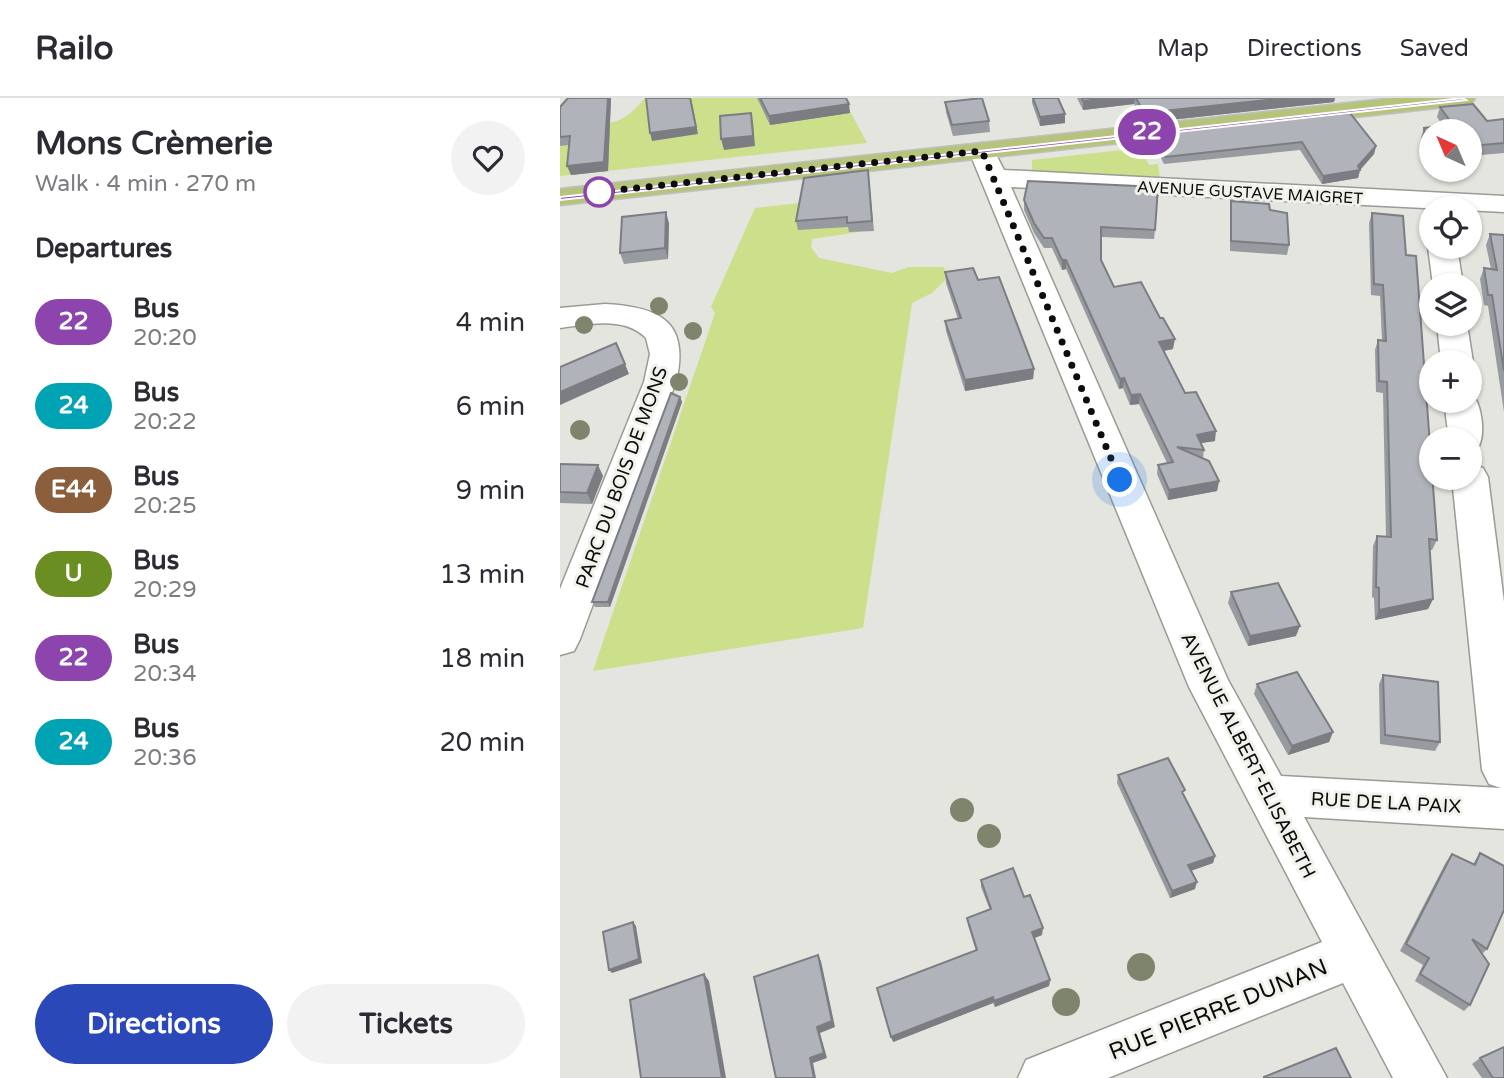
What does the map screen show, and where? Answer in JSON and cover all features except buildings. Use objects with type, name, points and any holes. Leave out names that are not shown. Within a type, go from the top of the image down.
[{"type":"main road","points":[[560,197],[862,164],[989,165],[1463,98]]},
{"type":"street","name":"AVENUE GUSTAVE MAIGRET","points":[[989,165],[1419,203]]},
{"type":"street","name":"AVENUE ALBERT-ELISABETH","points":[[989,165],[1210,687],[1352,956],[1421,1078]]},
{"type":"street","name":"AVENUE GUSTAVE MAIGRET","points":[[1482,204],[1504,204]]},
{"type":"street","name":"PARC DU BOIS DE MONS","points":[[560,318],[608,313],[634,317],[660,335],[666,350],[660,382],[560,639]]},
{"type":"street","points":[[1472,490],[1504,770]]},
{"type":"street","name":"RUE DE LA PAIX","points":[[1267,795],[1504,809]]},
{"type":"street","name":"RUE PIERRE DUNAN","points":[[1045,1078],[1352,956]]},
{"type":"green space","points":[[645,98],[843,98],[867,143],[560,176],[560,117],[598,123],[616,121],[625,117]]},
{"type":"green space","points":[[1140,148],[1149,165],[1158,164],[1161,185],[1032,178],[1032,160]]},
{"type":"green space","points":[[799,203],[800,221],[836,218],[859,232],[812,239],[811,247],[819,258],[892,273],[908,267],[944,267],[947,278],[932,293],[912,303],[863,628],[593,671],[715,313],[711,307],[755,208]]},
{"type":"bus line","name":"22","points":[[560,197],[1463,98]]},
{"type":"route","points":[[599,192],[982,151],[1034,269],[1120,480]]}]
